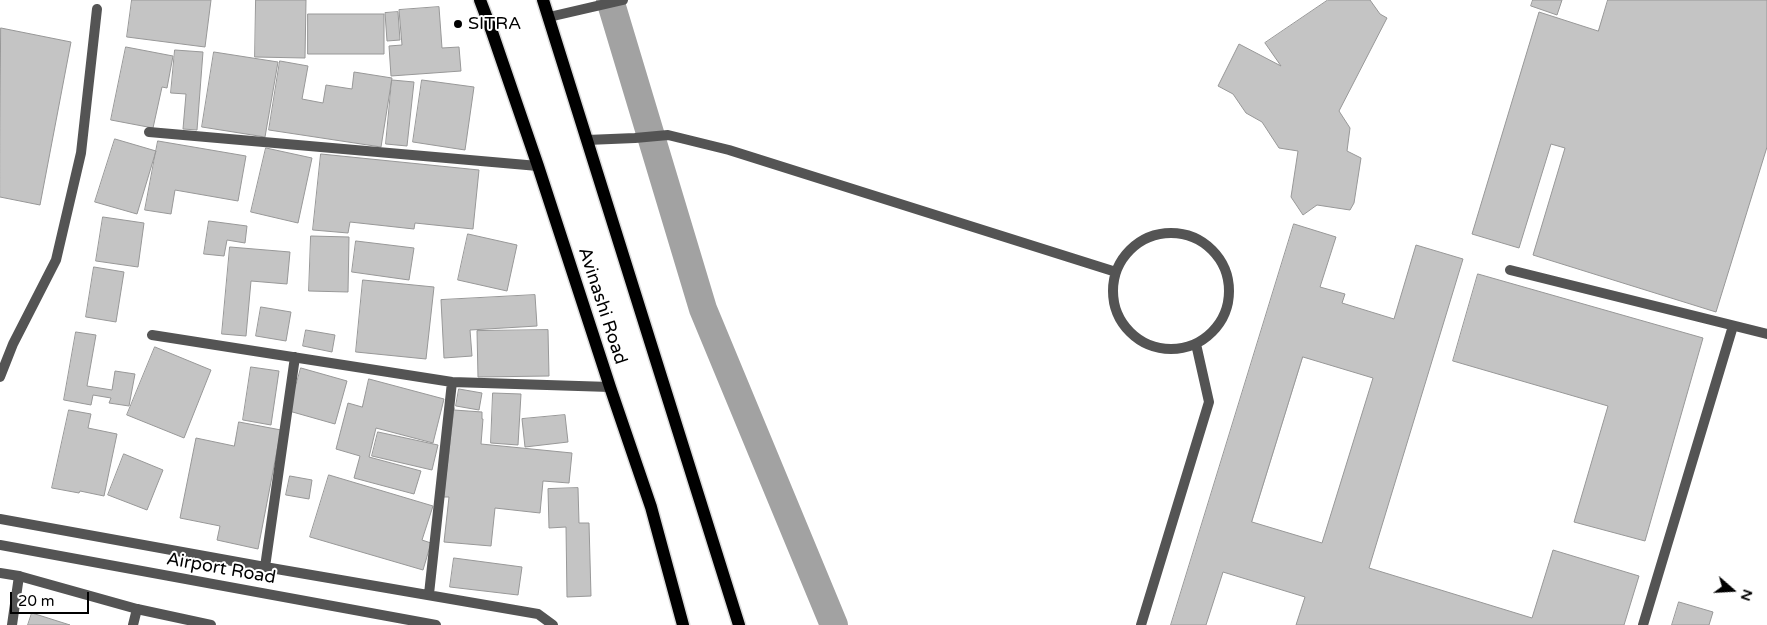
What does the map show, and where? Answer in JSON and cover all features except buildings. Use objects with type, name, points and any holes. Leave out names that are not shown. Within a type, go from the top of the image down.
[{"type":"main road","name":"Avinashi Road","points":[[480,0],[538,166],[651,506],[683,625]]},
{"type":"main road","name":"Avinashi Road","points":[[543,0],[739,625]]},
{"type":"street","points":[[549,18],[624,0]]},
{"type":"street","points":[[0,377],[13,344],[56,260],[81,153],[97,9]]},
{"type":"street","points":[[149,132],[538,166]]},
{"type":"street","points":[[587,140],[668,135],[729,150],[1116,272]]},
{"type":"street","points":[[1168,232],[1191,236],[1211,247],[1224,266],[1230,288],[1226,311],[1215,330],[1196,344],[1174,350],[1152,346],[1132,335],[1118,316],[1113,294],[1116,272],[1128,252],[1146,238],[1168,232]]},
{"type":"street","points":[[1510,270],[1767,334]]},
{"type":"street","points":[[1643,625],[1733,326]]},
{"type":"street","points":[[152,335],[452,382],[610,387]]},
{"type":"street","points":[[1141,625],[1209,402],[1196,344]]},
{"type":"street","points":[[265,568],[295,356]]},
{"type":"street","points":[[429,594],[452,382]]},
{"type":"street","points":[[0,519],[265,568],[429,594],[538,614],[553,625]]},
{"type":"street","name":"Airport Road","points":[[0,545],[436,625]]},
{"type":"street","points":[[0,573],[19,576],[137,609],[211,625]]},
{"type":"street","points":[[12,625],[19,576]]},
{"type":"street","points":[[133,625],[137,609]]},
{"type":"waterway","points":[[610,0],[703,309],[834,625]]},
{"type":"place","name":"SITRA","points":[[458,24]]}]
